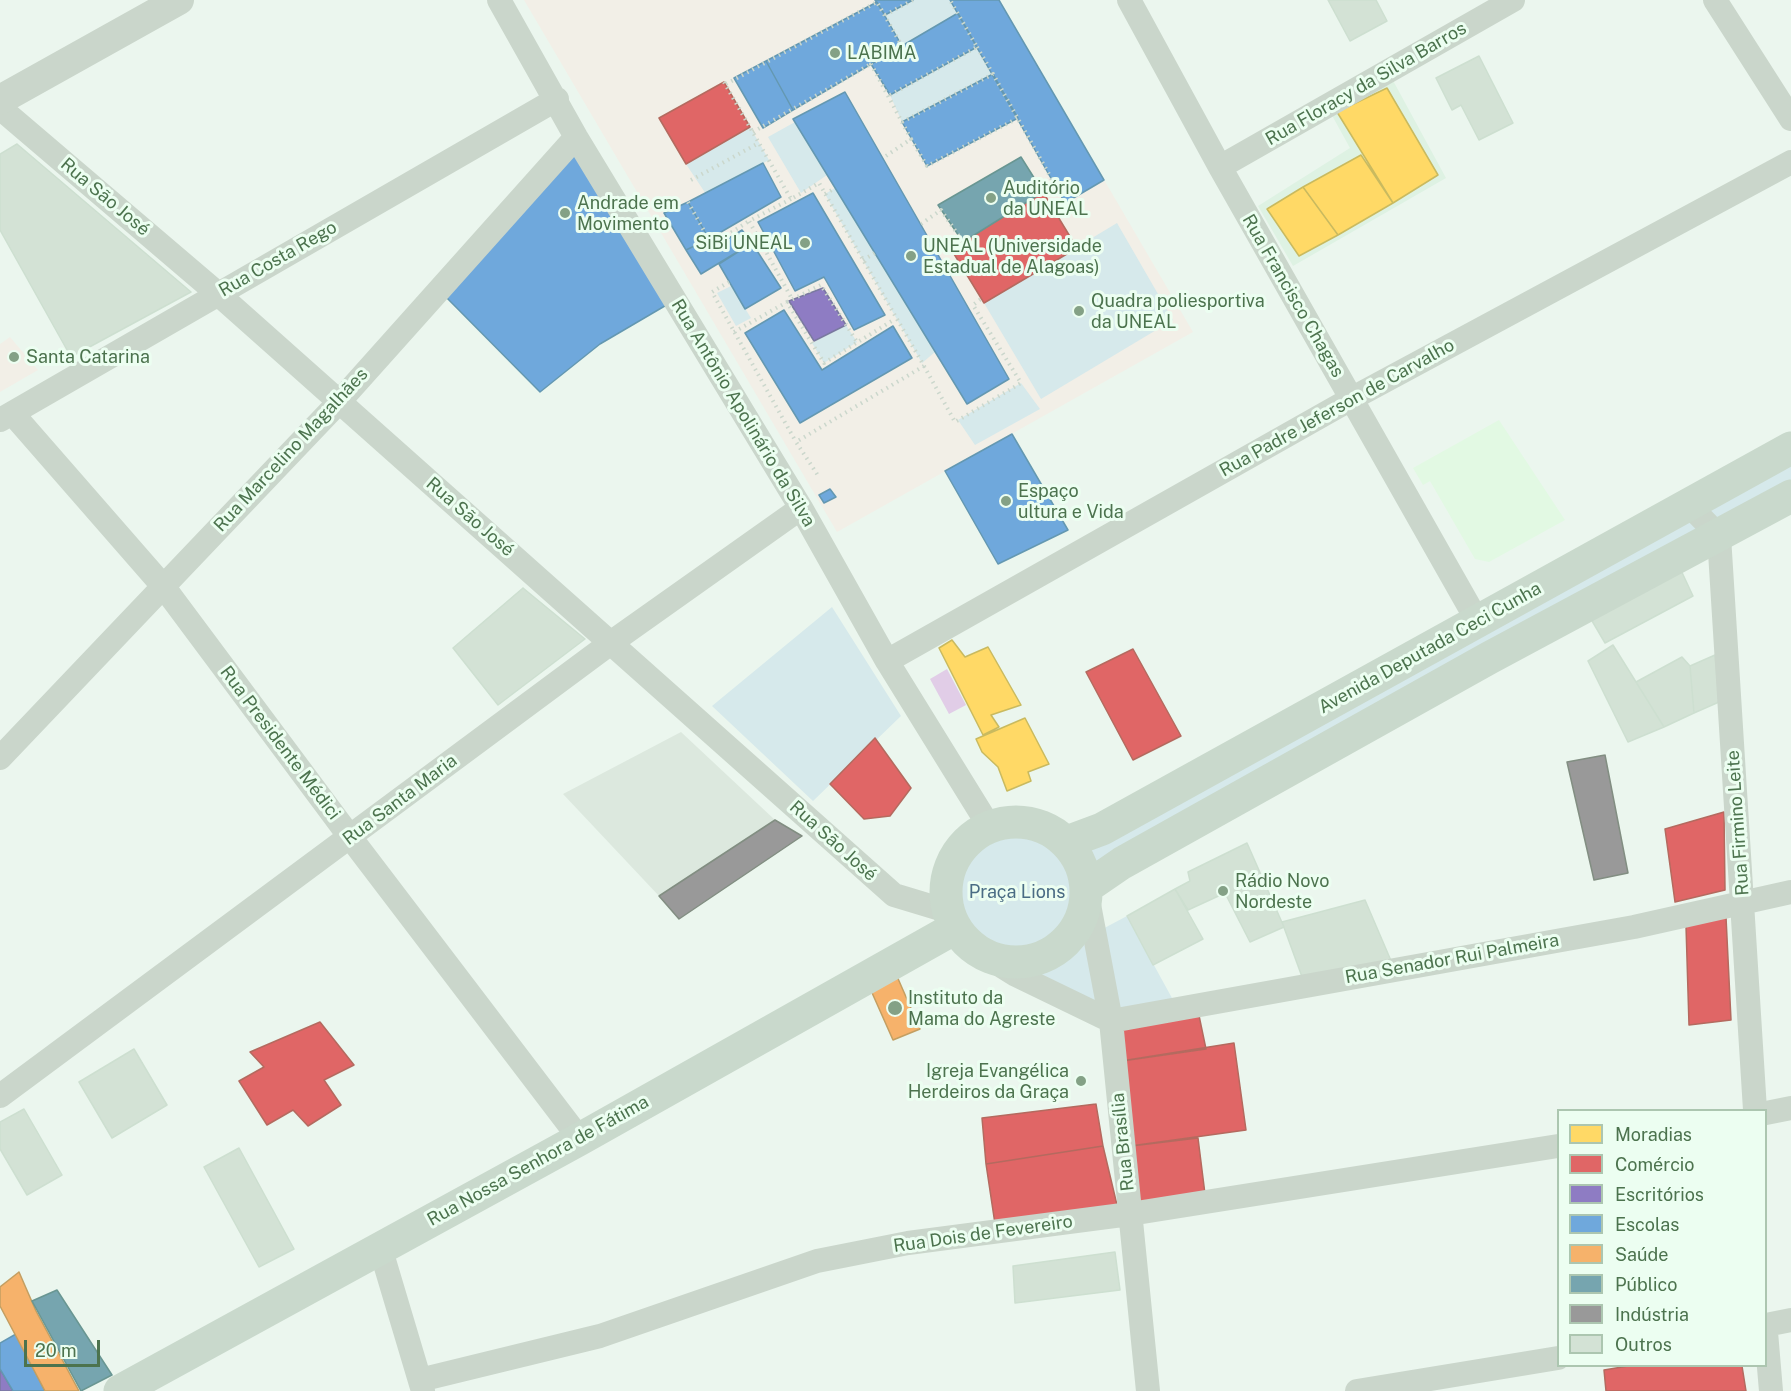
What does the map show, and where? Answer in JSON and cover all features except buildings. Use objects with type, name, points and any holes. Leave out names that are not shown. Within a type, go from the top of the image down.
[{"type":"main road","name":"Avenida Deputada Ceci Cunha","points":[[1067,842],[1102,829],[1791,448]]},
{"type":"main road","name":"Avenida Deputada Ceci Cunha","points":[[1087,891],[1122,863],[1489,658],[1791,496]]},
{"type":"main road","points":[[1016,820],[1044,826],[1067,842],[1084,870],[1087,891],[1081,921],[1064,944],[1040,959],[1011,962],[984,955],[965,942],[951,920],[948,870],[957,852],[989,825],[1016,820]]},
{"type":"main road","name":"Rua Nossa Senhora de Fátima","points":[[120,1391],[580,1139],[913,953],[951,920]]},
{"type":"street","points":[[0,100],[179,0]]},
{"type":"street","name":"Rua Antônio Apolinário da Silva","points":[[499,0],[557,99],[576,137],[801,508],[887,661],[989,825]]},
{"type":"street","name":"Rua Francisco Chagas","points":[[1129,0],[1220,167],[1478,622]]},
{"type":"street","name":"Rua Floracy da Silva Barros","points":[[1220,167],[1513,0]]},
{"type":"street","points":[[1715,0],[1791,119]]},
{"type":"street","name":"Rua Costa Rego","points":[[6,416],[557,99]]},
{"type":"street","name":"Rua São José","points":[[0,108],[217,293],[894,895],[951,920]]},
{"type":"street","name":"Rua Marcelino Magalhães","points":[[0,758],[339,402],[576,137]]},
{"type":"street","name":"Rua Padre Jeferson de Carvalho","points":[[887,661],[1352,399],[1791,162]]},
{"type":"street","name":"Rua Presidente Médici","points":[[6,416],[163,586],[350,837],[580,1139]]},
{"type":"street","points":[[1689,505],[1719,536]]},
{"type":"street","name":"Rua Santa Maria","points":[[0,1096],[612,642],[801,508]]},
{"type":"street","name":"Rua Firmino Leite","points":[[1719,536],[1755,1109]]},
{"type":"street","name":"Rua Brasília","points":[[1087,891],[1111,1021],[1148,1391]]},
{"type":"street","name":"Rua Senador Rui Palmeira","points":[[1111,1021],[1634,927],[1791,892]]},
{"type":"street","points":[[894,895],[915,910],[924,922],[923,933],[913,953]]},
{"type":"street","points":[[984,955],[1016,975],[1111,1021]]},
{"type":"street","points":[[1767,1113],[1791,1108]]},
{"type":"street","name":"Rua Dois de Fevereiro","points":[[422,1385],[600,1336],[817,1261],[908,1243],[1130,1214],[1557,1146]]},
{"type":"street","points":[[380,1247],[422,1385]]},
{"type":"street","points":[[1767,1325],[1791,1320]]},
{"type":"street","points":[[1767,1347],[1770,1391]]},
{"type":"street","points":[[1357,1391],[1557,1358]]},
{"type":"path","points":[[885,15],[914,0]]},
{"type":"path","points":[[950,0],[1065,203]]},
{"type":"path","points":[[753,132],[902,46],[877,2],[725,83],[791,199]]},
{"type":"path","points":[[890,95],[977,47]]},
{"type":"path","points":[[871,64],[927,166],[1018,118]]},
{"type":"path","points":[[902,122],[993,74]]},
{"type":"path","points":[[883,158],[911,139]]},
{"type":"path","points":[[691,180],[759,143]]},
{"type":"path","points":[[688,202],[712,244],[819,183],[955,422],[1021,383],[973,305],[981,299]]},
{"type":"path","points":[[825,194],[835,188]]},
{"type":"path","points":[[921,224],[941,210],[963,242]]},
{"type":"path","points":[[749,221],[792,299]]},
{"type":"path","points":[[863,260],[874,253]]},
{"type":"path","points":[[729,282],[712,292],[796,442],[819,477]]},
{"type":"path","points":[[735,332],[821,285],[857,342]]},
{"type":"path","points":[[787,302],[824,363],[895,319]]},
{"type":"path","points":[[796,442],[924,366]]},
{"type":"shaded area","name":"UNEAL (Universidade Estadual de Alagoas)","points":[[524,0],[999,0],[1193,332],[837,532]]},
{"type":"shaded area","points":[[1390,75],[1446,178],[1293,266],[1258,206],[1350,148],[1329,110]]},
{"type":"shaded area","name":"Santa Catarina","points":[[10,337],[38,370],[0,392],[0,344]]},
{"type":"shaded area","points":[[1499,420],[1565,520],[1489,562],[1475,559],[1430,481],[1423,485],[1413,468]]},
{"type":"shaded area","points":[[947,669],[966,705],[949,714],[930,679]]},
{"type":"shaded area","points":[[681,732],[775,820],[659,896],[563,794]]},
{"type":"green space","points":[[913,0],[950,0],[958,13],[902,46],[885,15]]},
{"type":"green space","points":[[977,47],[993,74],[902,122],[890,95]]},
{"type":"green space","points":[[795,122],[827,175],[801,193],[768,137]]},
{"type":"green space","points":[[750,127],[769,160],[706,194],[686,164]]},
{"type":"green space","points":[[835,188],[935,352],[922,363],[825,194]]},
{"type":"green space","name":"Quadra poliesportiva da UNEAL","points":[[1117,223],[1173,320],[1041,399],[984,303]]},
{"type":"green space","points":[[731,286],[751,318],[736,326],[717,293]]},
{"type":"green space","points":[[846,325],[857,342],[824,363],[812,343]]},
{"type":"green space","points":[[1021,383],[1040,409],[975,445],[958,420]]},
{"type":"green space","name":"Praça Lions","points":[[1791,449],[1791,496],[1088,887],[1095,933],[1127,916],[1178,1009],[1111,1021],[984,955],[965,942],[955,928],[947,911],[948,870],[957,852],[989,826],[1016,820],[1044,826],[1067,842]]},
{"type":"green space","points":[[832,607],[901,716],[813,801],[712,706]]},
{"type":"place","name":"LABIMA","points":[[835,53]]},
{"type":"place","name":"Auditório da UNEAL","points":[[991,198]]},
{"type":"place","name":"Andrade em Movimento","points":[[565,213]]},
{"type":"place","name":"SiBi UNEAL","points":[[805,243]]},
{"type":"place","name":"UNEAL (Universidade Estadual de Alagoas)","points":[[911,256]]},
{"type":"place","name":"Quadra poliesportiva da UNEAL","points":[[1079,311]]},
{"type":"place","name":"Santa Catarina","points":[[14,357]]},
{"type":"place","name":"Espaço ultura e Vida","points":[[1006,501]]},
{"type":"place","name":"Rádio Novo Nordeste","points":[[1223,891]]},
{"type":"place","name":"Instituto da Mama do Agreste","points":[[895,1008]]},
{"type":"place","name":"Igreja Evangélica Herdeiros da Graça","points":[[1081,1081]]}]
